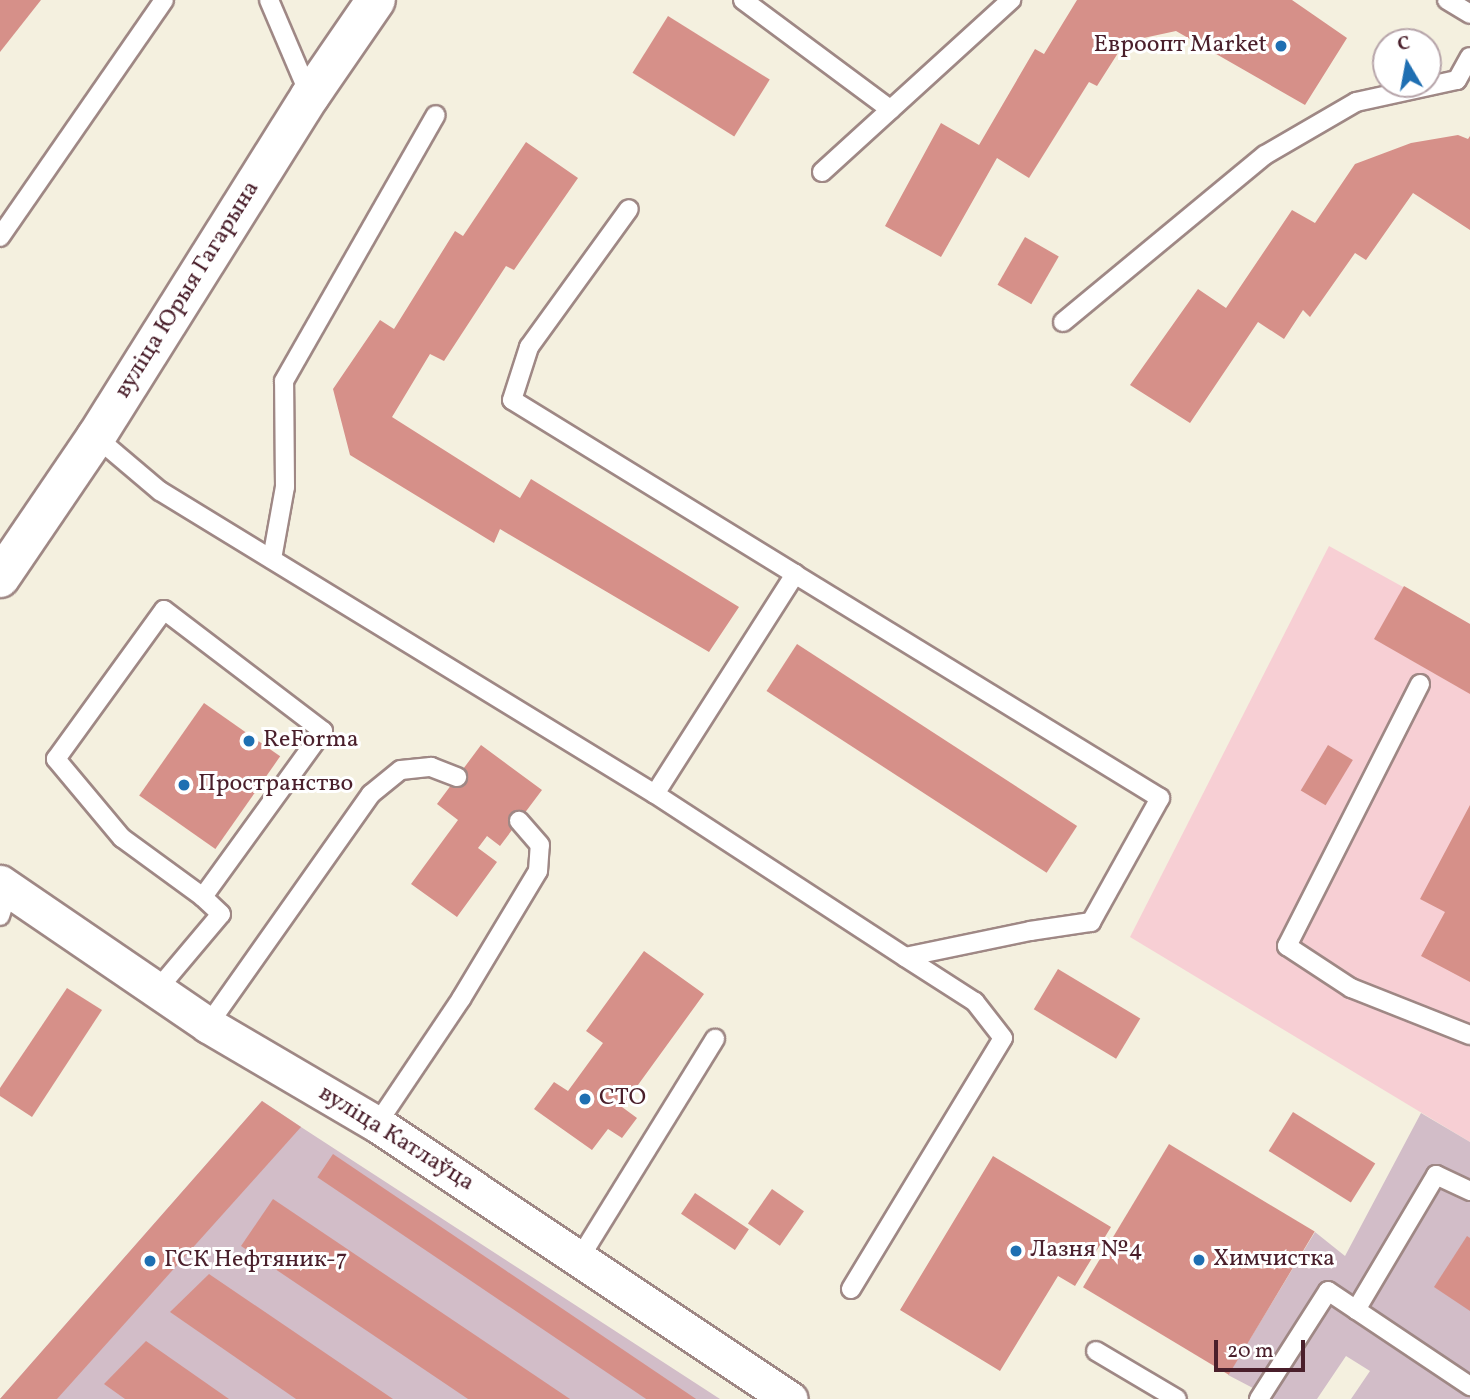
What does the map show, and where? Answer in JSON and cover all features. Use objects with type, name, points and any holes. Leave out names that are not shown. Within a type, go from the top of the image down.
[{"type":"main road","name":"вуліца Юрыя Гагарына","points":[[0,578],[96,436],[310,96],[376,0]]},
{"type":"street","name":"вуліца Катлаўца","points":[[3,896],[157,990],[208,1025],[377,1124],[790,1399]]},
{"type":"lane","points":[[0,237],[164,0]]},
{"type":"lane","points":[[269,0],[310,96]]},
{"type":"lane","points":[[743,0],[891,110]]},
{"type":"lane","points":[[822,172],[1011,0]]},
{"type":"lane","points":[[1447,0],[1470,14]]},
{"type":"lane","points":[[1063,322],[1265,155],[1356,102],[1457,80],[1470,57]]},
{"type":"lane","points":[[272,559],[285,488],[284,381],[436,115]]},
{"type":"lane","points":[[629,209],[529,347],[512,400],[1160,798],[1091,922],[1030,930],[905,957]]},
{"type":"lane","points":[[96,436],[160,491],[655,794],[975,1002],[1003,1038],[851,1289]]},
{"type":"lane","points":[[655,794],[795,574]]},
{"type":"lane","points":[[157,990],[221,915],[203,897],[122,838],[56,759],[164,610],[323,731],[203,897]]},
{"type":"lane","points":[[1420,684],[1287,946],[1351,988],[1470,1035]]},
{"type":"lane","points":[[208,1025],[371,794],[401,770],[431,767],[457,777]]},
{"type":"lane","points":[[377,1124],[461,999],[538,871],[540,845],[519,821]]},
{"type":"lane","points":[[579,1259],[715,1039]]},
{"type":"lane","points":[[1356,1310],[1436,1175],[1470,1191]]},
{"type":"lane","points":[[1259,1399],[1328,1291],[1470,1386]]},
{"type":"lane","points":[[1096,1351],[1177,1399]]},
{"type":"shaded area","points":[[1329,546],[1470,624],[1470,1142],[1130,937]]},
{"type":"shaded area","name":"ГСК Нефтяник-7","points":[[262,1101],[301,1127],[720,1399],[0,1399]]},
{"type":"shaded area","points":[[1421,1113],[1470,1142],[1470,1399],[1351,1399],[1370,1371],[1346,1356],[1317,1399],[1274,1399],[1228,1375],[1315,1232],[1345,1256]]},
{"type":"building","points":[[0,0],[41,0],[0,52]]},
{"type":"building","points":[[1077,0],[1292,0],[1347,38],[1305,105],[1176,31],[1125,42],[1097,86],[1089,82],[1029,178],[997,158],[941,257],[885,226],[941,123],[979,145],[1035,49],[1044,54]]},
{"type":"building","points":[[668,16],[770,80],[734,136],[632,73]]},
{"type":"building","points":[[1458,135],[1468,139],[1470,136],[1470,230],[1413,193],[1366,260],[1355,253],[1310,317],[1303,310],[1284,339],[1258,322],[1190,423],[1130,385],[1198,289],[1226,308],[1292,210],[1315,223],[1355,164],[1411,143]]},
{"type":"building","points":[[526,142],[578,178],[514,270],[506,266],[444,361],[430,354],[392,417],[520,498],[531,479],[739,607],[709,652],[500,529],[494,543],[350,455],[333,389],[380,320],[394,329],[455,231],[463,236]]},
{"type":"building","points":[[1025,237],[1059,257],[1031,304],[998,285]]},
{"type":"building","points":[[1404,586],[1470,624],[1470,694],[1374,639]]},
{"type":"building","points":[[797,644],[1077,826],[1047,873],[767,691]]},
{"type":"building","points":[[204,703],[280,756],[215,849],[139,796]]},
{"type":"building","points":[[481,745],[542,790],[500,846],[487,836],[478,848],[497,862],[457,917],[411,884],[458,820],[437,804]]},
{"type":"building","points":[[1328,745],[1353,760],[1326,805],[1301,790]]},
{"type":"building","points":[[1470,805],[1470,982],[1421,956],[1445,912],[1420,899]]},
{"type":"building","points":[[644,951],[704,994],[622,1107],[637,1118],[622,1138],[608,1129],[592,1150],[534,1109],[554,1082],[568,1091],[603,1043],[586,1031]]},
{"type":"building","points":[[1058,969],[1140,1018],[1116,1059],[1034,1009]]},
{"type":"building","points":[[67,988],[102,1010],[32,1117],[0,1096],[0,1088]]},
{"type":"building","name":"ГСК Нефтяник-7","points":[[262,1101],[301,1127],[57,1399],[0,1399]]},
{"type":"building","points":[[1293,1112],[1375,1163],[1351,1202],[1269,1151]]},
{"type":"building","name":"Химчистка","points":[[1169,1144],[1315,1232],[1229,1375],[1083,1287]]},
{"type":"building","points":[[333,1154],[696,1399],[646,1399],[317,1177]]},
{"type":"building","name":"Лазня №4","points":[[993,1156],[1111,1227],[1075,1286],[1058,1276],[1000,1371],[900,1310]]},
{"type":"building","points":[[772,1189],[804,1211],[780,1246],[748,1223]]},
{"type":"building","points":[[695,1193],[749,1229],[735,1250],[681,1214]]},
{"type":"building","points":[[273,1199],[570,1399],[468,1399],[241,1246]]},
{"type":"building","points":[[1467,1236],[1470,1238],[1470,1311],[1434,1287]]},
{"type":"building","points":[[209,1274],[393,1399],[296,1399],[170,1312]]},
{"type":"building","points":[[146,1341],[229,1399],[125,1399],[104,1384]]},
{"type":"place","name":"Евроопт Market","points":[[1281,46]]},
{"type":"place","name":"ReForma","points":[[249,741]]},
{"type":"place","name":"Пространство","points":[[184,785]]},
{"type":"place","name":"СТО","points":[[585,1099]]},
{"type":"place","name":"Лазня №4","points":[[1016,1251]]},
{"type":"place","name":"Химчистка","points":[[1199,1260]]},
{"type":"place","name":"ГСК Нефтяник-7","points":[[150,1261]]}]
